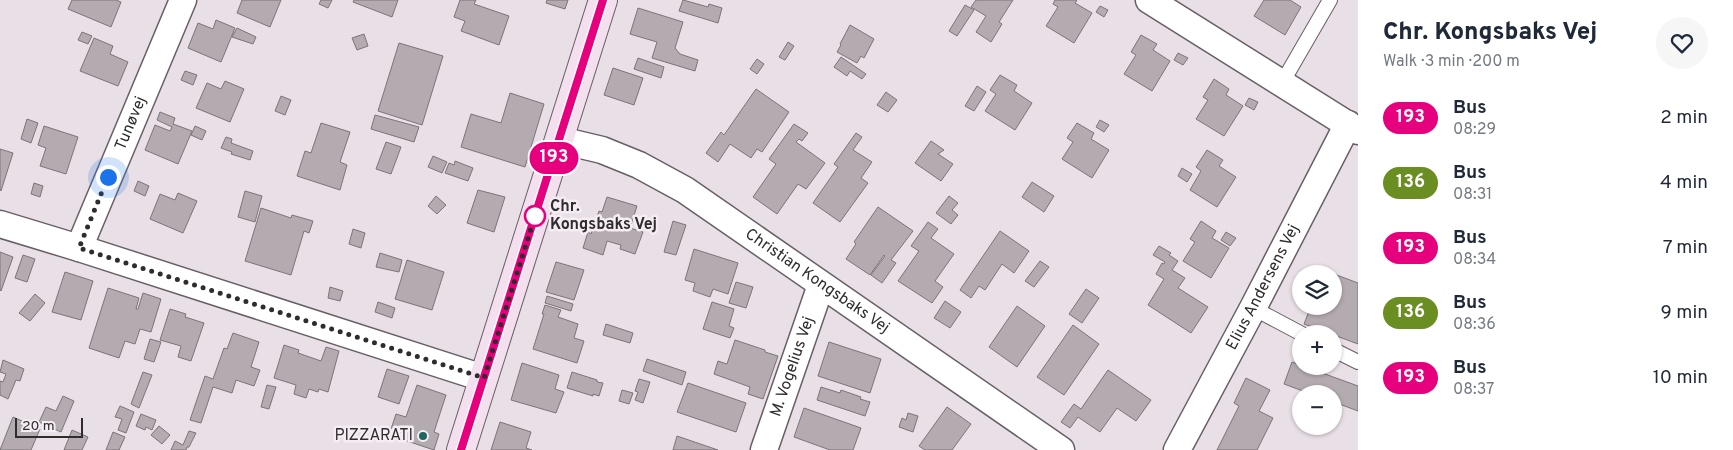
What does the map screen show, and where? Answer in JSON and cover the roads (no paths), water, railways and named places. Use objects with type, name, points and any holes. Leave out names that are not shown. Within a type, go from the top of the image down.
[{"type":"main road","points":[[461,450],[603,0]]},
{"type":"street","name":"Tunøvej","points":[[79,248],[183,0]]},
{"type":"street","points":[[1149,0],[1353,128]]},
{"type":"street","name":"Elius Andersens Vej","points":[[1177,450],[1353,128]]},
{"type":"street","name":"Christian Kongsbaks Vej","points":[[560,140],[602,150],[639,165],[685,190],[1061,450]]},
{"type":"street","points":[[0,224],[484,378]]},
{"type":"street","name":"M. Vogelius Vej","points":[[764,450],[821,285]]},
{"type":"lane","points":[[1282,82],[1330,0]]},
{"type":"lane","points":[[1253,308],[1292,329]]},
{"type":"lane","points":[[1342,354],[1358,362]]},
{"type":"place","name":"Chr. Kongsbaks Vej","points":[[535,216]]},
{"type":"place","name":"PIZZARATI","points":[[423,436]]}]
